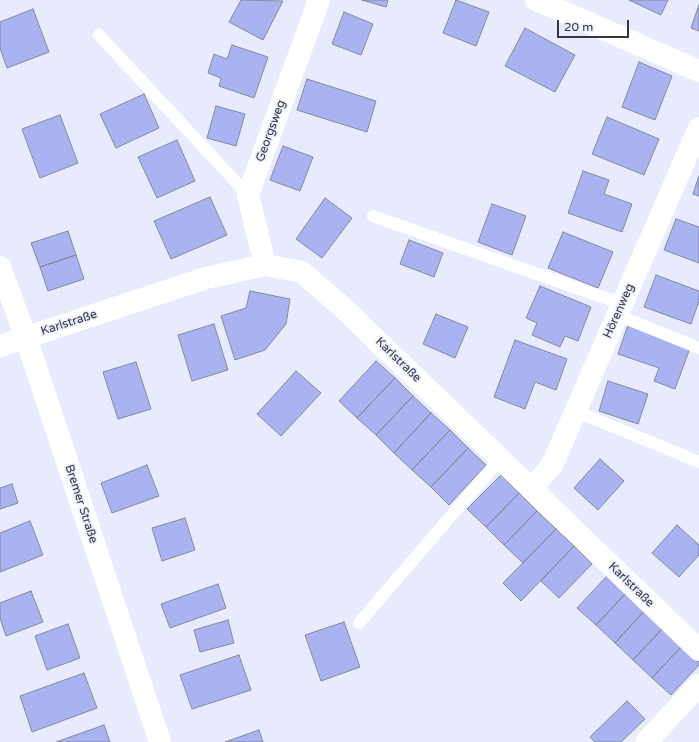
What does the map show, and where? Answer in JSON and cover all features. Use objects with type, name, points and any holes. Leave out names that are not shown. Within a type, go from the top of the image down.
[{"type":"street","name":"Georgsweg","points":[[248,194],[320,0]]},
{"type":"street","points":[[536,0],[699,71]]},
{"type":"street","name":"Hörenweg","points":[[531,489],[552,464],[699,128]]},
{"type":"street","points":[[248,194],[265,265]]},
{"type":"street","name":"Karlstraße","points":[[0,346],[206,278],[265,265],[302,272],[340,305],[699,650]]},
{"type":"street","name":"Bremer Straße","points":[[0,267],[26,338],[160,742]]},
{"type":"street","points":[[646,742],[699,684]]},
{"type":"lane","points":[[99,35],[248,194]]},
{"type":"lane","points":[[373,216],[619,310],[699,348]]},
{"type":"lane","points":[[575,412],[699,462]]},
{"type":"lane","points":[[359,623],[500,459]]},
{"type":"building","points":[[241,0],[283,1],[263,40],[229,22]]},
{"type":"building","points":[[362,0],[388,0],[386,7]]},
{"type":"building","points":[[456,0],[489,12],[476,46],[443,33]]},
{"type":"building","points":[[629,0],[668,0],[661,15]]},
{"type":"building","points":[[699,5],[699,31],[691,28]]},
{"type":"building","points":[[33,9],[49,52],[7,68],[0,48],[0,22]]},
{"type":"building","points":[[344,12],[373,24],[361,55],[332,44]]},
{"type":"building","points":[[525,28],[575,55],[555,92],[505,66]]},
{"type":"building","points":[[232,45],[268,57],[254,98],[219,86],[221,78],[208,73],[214,54],[227,59]]},
{"type":"building","points":[[639,62],[672,76],[655,120],[622,107]]},
{"type":"building","points":[[307,79],[376,101],[367,132],[297,110]]},
{"type":"building","points":[[144,94],[159,128],[116,148],[100,114]]},
{"type":"building","points":[[216,106],[245,114],[236,146],[207,138]]},
{"type":"building","points":[[60,115],[78,163],[40,178],[22,129]]},
{"type":"building","points":[[607,117],[659,139],[644,175],[592,154]]},
{"type":"building","points":[[177,140],[195,181],[157,198],[138,157]]},
{"type":"building","points":[[283,146],[313,157],[300,191],[270,180]]},
{"type":"building","points":[[583,171],[609,180],[604,194],[632,204],[622,232],[568,213]]},
{"type":"building","points":[[699,176],[699,196],[693,194]]},
{"type":"building","points":[[210,197],[227,235],[171,259],[154,221]]},
{"type":"building","points":[[325,198],[352,218],[322,258],[296,239]]},
{"type":"building","points":[[492,204],[526,216],[512,255],[478,242]]},
{"type":"building","points":[[676,219],[699,227],[699,263],[664,250]]},
{"type":"building","points":[[68,231],[76,255],[40,267],[31,243]]},
{"type":"building","points":[[563,232],[613,252],[598,288],[548,268]]},
{"type":"building","points":[[409,240],[443,253],[434,277],[400,264]]},
{"type":"building","points":[[76,255],[84,279],[48,291],[40,267]]},
{"type":"building","points":[[656,275],[699,291],[699,301],[691,324],[644,307]]},
{"type":"building","points":[[540,286],[591,307],[578,341],[565,336],[560,347],[532,335],[537,323],[526,318]]},
{"type":"building","points":[[250,291],[290,299],[286,324],[265,350],[235,360],[221,316],[246,308]]},
{"type":"building","points":[[436,314],[468,327],[455,358],[423,344]]},
{"type":"building","points":[[214,324],[228,370],[192,381],[178,335]]},
{"type":"building","points":[[628,325],[690,348],[675,389],[654,381],[659,368],[618,354]]},
{"type":"building","points":[[515,340],[567,359],[556,390],[535,382],[525,409],[494,397]]},
{"type":"building","points":[[376,361],[395,378],[357,418],[339,401]]},
{"type":"building","points":[[136,362],[151,409],[118,419],[103,372]]},
{"type":"building","points":[[296,371],[321,393],[281,436],[257,414]]},
{"type":"building","points":[[395,378],[413,396],[376,435],[357,418]]},
{"type":"building","points":[[608,381],[648,394],[638,424],[599,411]]},
{"type":"building","points":[[413,396],[431,413],[394,453],[376,435]]},
{"type":"building","points":[[431,413],[450,430],[412,470],[394,453]]},
{"type":"building","points":[[450,430],[468,448],[431,487],[412,470]]},
{"type":"building","points":[[468,448],[486,465],[449,505],[431,487]]},
{"type":"building","points":[[600,459],[624,481],[598,510],[574,488]]},
{"type":"building","points":[[147,465],[159,496],[112,513],[101,483]]},
{"type":"building","points":[[501,475],[519,493],[486,527],[467,509]]},
{"type":"building","points":[[12,484],[18,503],[0,509],[0,488]]},
{"type":"building","points":[[519,493],[537,511],[504,545],[486,527]]},
{"type":"building","points":[[537,511],[556,529],[523,563],[504,545]]},
{"type":"building","points":[[185,518],[195,550],[162,561],[152,528]]},
{"type":"building","points":[[30,521],[43,555],[0,572],[0,533]]},
{"type":"building","points":[[677,525],[699,545],[699,555],[679,577],[652,553]]},
{"type":"building","points":[[556,529],[574,546],[521,601],[503,583]]},
{"type":"building","points":[[574,546],[592,564],[559,598],[541,581]]},
{"type":"building","points":[[607,576],[626,593],[596,625],[577,608]]},
{"type":"building","points":[[218,584],[226,608],[170,628],[161,604]]},
{"type":"building","points":[[31,591],[43,622],[6,636],[0,618],[0,603]]},
{"type":"building","points":[[626,593],[644,611],[615,643],[596,625]]},
{"type":"building","points":[[644,611],[663,628],[633,660],[615,643]]},
{"type":"building","points":[[228,620],[234,643],[200,652],[194,630]]},
{"type":"building","points":[[344,622],[360,667],[321,681],[305,635]]},
{"type":"building","points":[[68,624],[80,658],[47,670],[35,636]]},
{"type":"building","points":[[663,628],[682,646],[652,678],[633,660]]},
{"type":"building","points":[[682,646],[699,662],[699,665],[671,695],[652,678]]},
{"type":"building","points":[[239,655],[251,690],[192,709],[180,675]]},
{"type":"building","points":[[84,673],[97,708],[32,732],[20,696]]},
{"type":"building","points":[[627,701],[645,719],[621,742],[595,742],[590,737]]},
{"type":"building","points":[[104,725],[110,742],[56,742]]},
{"type":"building","points":[[259,730],[263,742],[225,742]]}]
